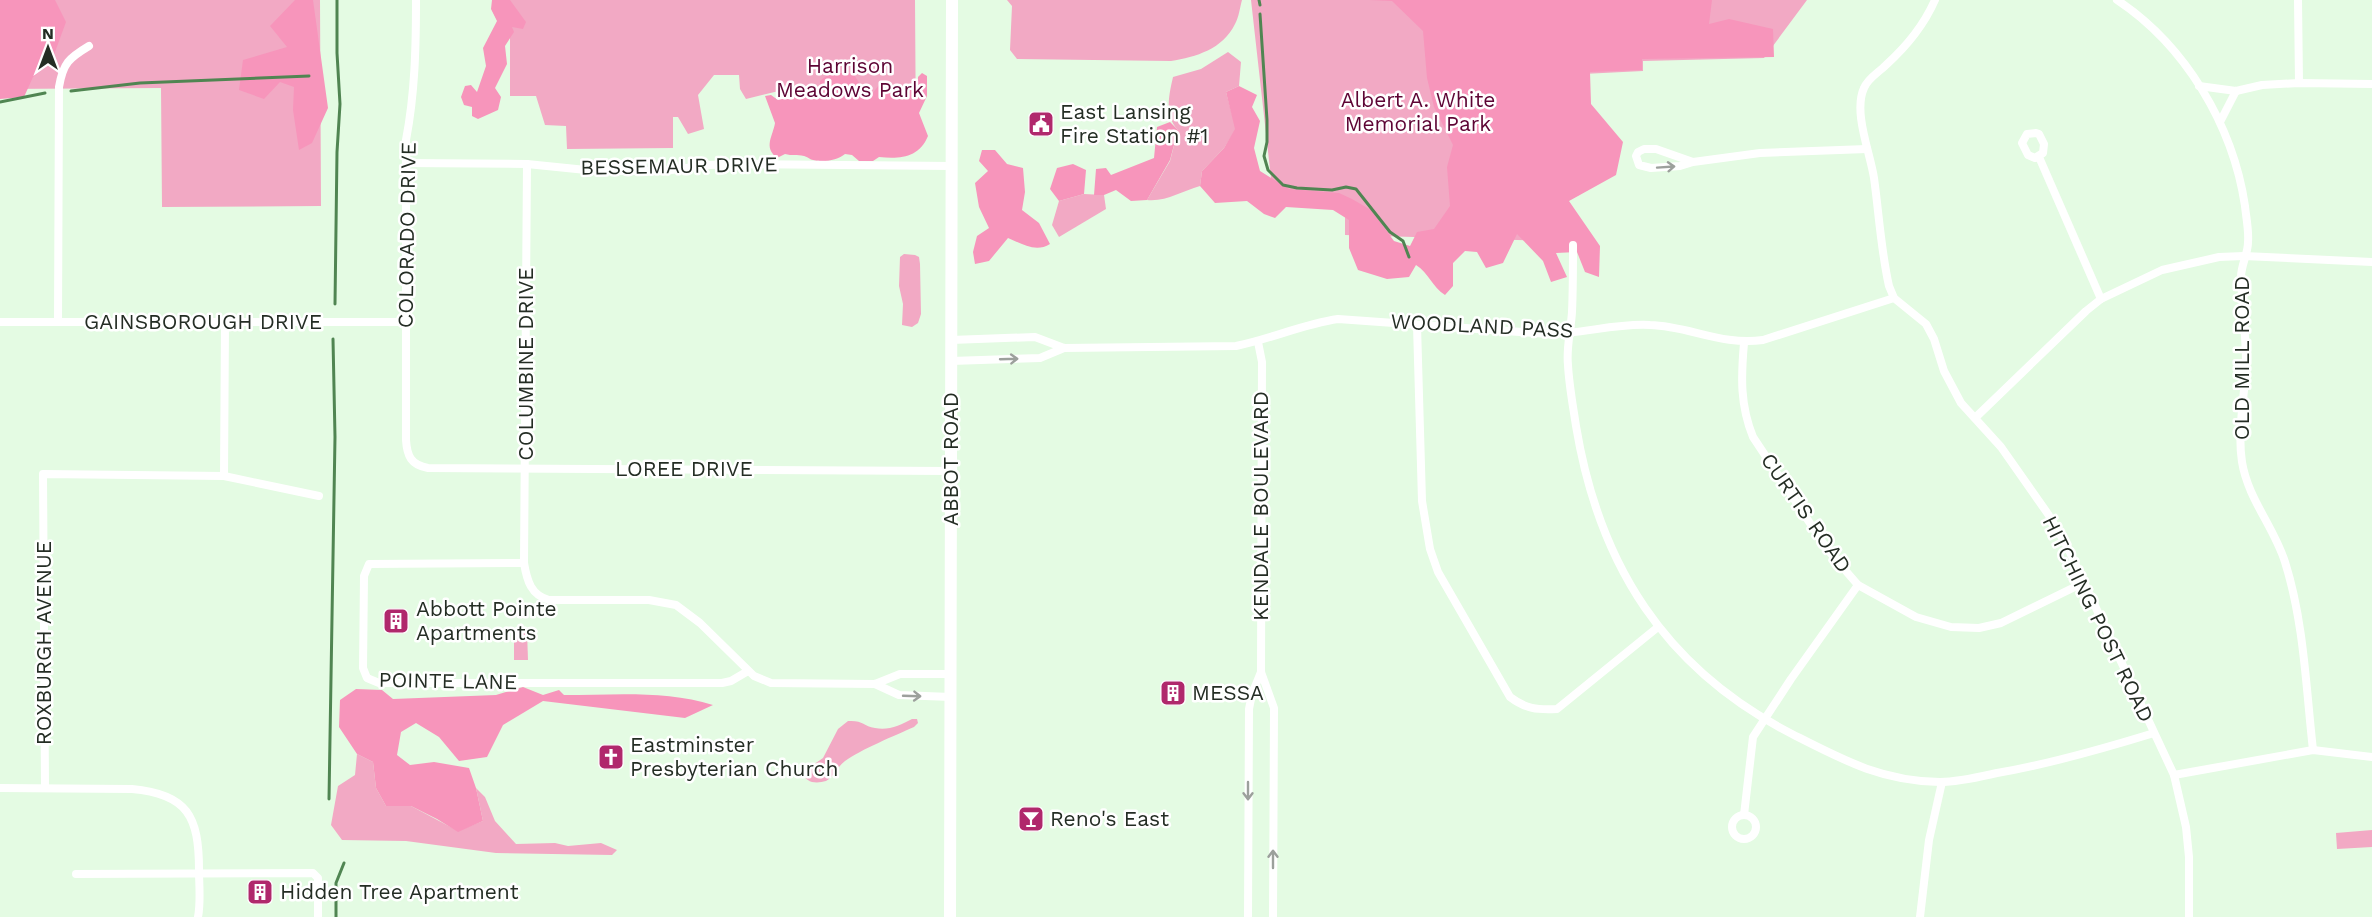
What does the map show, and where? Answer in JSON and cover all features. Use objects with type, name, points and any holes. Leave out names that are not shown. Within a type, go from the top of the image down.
[{"type":"main road","name":"ABBOT ROAD","points":[[950,917],[952,0]]},
{"type":"street","name":"COLORADO DRIVE","points":[[416,0],[416,63],[412,112],[406,140],[406,322],[407,452],[409,459],[417,466]]},
{"type":"street","points":[[1894,298],[1886,276],[1861,100],[1863,88],[1869,79],[1885,66],[1918,30],[1935,0]]},
{"type":"street","name":"OLD MILL ROAD","points":[[2117,0],[2134,11],[2161,35],[2199,86],[2220,122],[2232,153],[2243,194],[2248,243],[2241,274],[2246,360],[2240,438],[2242,464],[2253,496],[2284,558],[2295,595],[2313,750]]},
{"type":"street","points":[[2298,0],[2299,83]]},
{"type":"street","points":[[58,322],[59,87],[62,70],[72,56],[89,46]]},
{"type":"street","points":[[2199,86],[2235,91],[2262,85],[2299,83],[2372,84]]},
{"type":"street","points":[[2220,122],[2235,91]]},
{"type":"street","points":[[1693,162],[1650,148],[1638,152],[1636,156],[1639,165],[1644,168],[1680,166],[1693,162],[1760,153],[1868,149]]},
{"type":"street","points":[[2039,158],[2101,298]]},
{"type":"street","name":"BESSEMAUR DRIVE","points":[[406,163],[527,164],[596,171],[664,171],[709,165],[745,164],[952,166]]},
{"type":"street","name":"COLUMBINE DRIVE","points":[[524,563],[527,164]]},
{"type":"street","points":[[1573,245],[1567,363],[1589,489],[1616,559],[1642,604],[1658,627],[1716,686],[1764,719],[1862,769],[1883,775],[1942,782],[2025,768],[2085,754],[2154,733]]},
{"type":"street","points":[[1975,418],[2077,318],[2101,298],[2162,270],[2219,257],[2244,256],[2372,262]]},
{"type":"street","name":"WOODLAND PASS","points":[[951,340],[1035,337],[1064,348],[1236,346],[1258,342],[1316,322],[1338,319],[1570,334],[1627,325],[1653,325],[1744,343],[1763,340],[1894,298]]},
{"type":"street","name":"HITCHING POST ROAD","points":[[1894,298],[1926,324],[1961,403],[2001,447],[2048,514],[2068,548],[2174,775],[2186,827],[2189,857],[2189,917]]},
{"type":"street","name":"GAINSBOROUGH DRIVE","points":[[0,322],[406,322]]},
{"type":"street","points":[[225,322],[224,476],[319,496]]},
{"type":"street","points":[[1417,325],[1422,501],[1430,549],[1438,572],[1510,697],[1523,707],[1539,710],[1557,709],[1658,627]]},
{"type":"street","name":"KENDALE BOULEVARD","points":[[1248,917],[1249,709],[1261,672],[1262,362],[1258,342]]},
{"type":"street","name":"CURTIS ROAD","points":[[1744,343],[1742,396],[1745,418],[1753,437],[1827,549],[1858,585],[1916,617],[1951,627],[1979,628],[2001,623],[2083,583]]},
{"type":"street","name":"WOODLAND PASS","points":[[951,361],[1040,358],[1064,348]]},
{"type":"street","name":"LOREE DRIVE","points":[[417,466],[526,469],[951,471]]},
{"type":"street","name":"ROXBURGH AVENUE","points":[[45,788],[43,474],[224,476]]},
{"type":"street","points":[[524,563],[528,582],[539,597],[549,600],[650,600],[683,608],[748,671],[758,678],[771,682],[875,684],[900,674],[951,674]]},
{"type":"street","name":"POINTE LANE","points":[[524,563],[369,564],[364,576],[363,668],[367,678],[378,683],[722,683],[731,681],[748,671]]},
{"type":"street","points":[[1744,815],[1753,737],[1858,585]]},
{"type":"street","name":"KENDALE BOULEVARD","points":[[1261,672],[1274,708],[1273,917]]},
{"type":"street","points":[[875,684],[899,695],[951,697]]},
{"type":"street","points":[[2174,775],[2313,750],[2372,757]]},
{"type":"street","points":[[1920,917],[1927,850],[1942,782]]},
{"type":"street","points":[[0,788],[132,789],[162,794],[178,802],[189,815],[199,841],[198,917]]},
{"type":"street","points":[[76,874],[313,873],[318,878],[318,917]]},
{"type":"green space","points":[[0,0],[320,0],[321,206],[162,207],[161,88],[0,89]]},
{"type":"green space","points":[[0,0],[55,0],[66,22],[51,63],[33,77],[24,97],[0,99]]},
{"type":"green space","points":[[295,0],[313,0],[328,108],[312,143],[299,150],[293,110],[294,87],[280,82],[264,99],[239,90],[243,60],[287,47],[270,26]]},
{"type":"green space","points":[[492,0],[510,0],[526,22],[523,29],[512,27],[514,32],[505,46],[507,64],[495,88],[501,97],[498,110],[478,119],[472,116],[472,107],[464,105],[461,97],[465,86],[471,85],[477,92],[486,66],[483,48],[497,21],[491,9]]},
{"type":"green space","name":"Harrison Meadows Park","points":[[510,0],[915,0],[916,147],[784,148],[783,90],[746,99],[740,89],[739,75],[714,75],[698,95],[704,129],[688,134],[678,117],[673,117],[673,148],[567,149],[566,126],[545,125],[536,96],[510,96]]},
{"type":"green space","points":[[1007,0],[1242,0],[1236,21],[1230,33],[1223,40],[1199,54],[1171,61],[1017,59],[1010,50],[1012,6]]},
{"type":"green space","name":"Albert A. White Memorial Park","points":[[1251,0],[1807,0],[1764,58],[1643,61],[1643,71],[1583,74],[1584,192],[1568,201],[1585,242],[1345,235],[1345,196],[1273,196]]},
{"type":"green space","points":[[1370,0],[1712,0],[1709,24],[1729,19],[1773,29],[1774,57],[1642,59],[1642,70],[1590,72],[1591,104],[1623,142],[1616,175],[1569,201],[1600,246],[1599,277],[1585,272],[1577,252],[1556,253],[1567,277],[1551,282],[1543,261],[1517,234],[1503,263],[1486,268],[1477,252],[1465,251],[1453,263],[1453,286],[1445,295],[1416,265],[1409,277],[1387,279],[1358,270],[1349,248],[1349,220],[1333,210],[1286,207],[1275,218],[1264,214],[1247,201],[1215,203],[1200,186],[1202,171],[1224,148],[1235,129],[1226,92],[1239,86],[1257,95],[1252,107],[1260,121],[1254,148],[1260,171],[1289,189],[1339,193],[1352,199],[1371,210],[1394,241],[1410,246],[1417,232],[1434,229],[1450,206],[1447,167],[1453,145],[1434,107],[1427,78],[1423,31],[1392,1]]},
{"type":"green space","points":[[1228,52],[1241,62],[1239,86],[1226,92],[1236,129],[1224,148],[1202,171],[1200,186],[1167,198],[1147,200],[1170,161],[1178,130],[1169,111],[1173,77],[1201,69]]},
{"type":"green space","points":[[830,73],[853,73],[866,94],[872,94],[879,85],[889,83],[895,93],[900,96],[907,88],[918,86],[918,77],[922,73],[927,76],[927,96],[919,113],[928,136],[920,149],[908,156],[879,157],[873,161],[859,161],[852,155],[845,154],[826,161],[785,154],[777,158],[770,150],[775,123],[765,96],[771,95],[778,100],[806,88],[816,97],[820,93],[820,81]]},
{"type":"green space","points":[[1170,122],[1178,130],[1170,160],[1147,200],[1131,201],[1116,190],[1104,195],[1094,195],[1096,169],[1106,168],[1111,175],[1154,158],[1157,127]]},
{"type":"green space","points":[[982,150],[995,150],[1007,164],[1023,168],[1025,192],[1022,210],[1039,223],[1050,244],[1034,248],[1008,238],[989,261],[975,264],[973,252],[977,236],[989,228],[979,207],[975,183],[988,171],[979,161]]},
{"type":"green space","points":[[1073,164],[1086,170],[1084,194],[1059,201],[1050,189],[1057,168]]},
{"type":"green space","points":[[1084,194],[1104,195],[1106,209],[1059,237],[1052,225],[1059,201]]},
{"type":"green space","points":[[904,254],[919,257],[920,264],[921,314],[918,323],[912,327],[902,325],[903,304],[899,286],[900,257]]},
{"type":"green space","points":[[527,631],[528,660],[514,660],[514,632]]},
{"type":"green space","points":[[523,687],[543,695],[559,690],[564,695],[658,695],[713,705],[685,718],[543,701],[503,725],[487,757],[459,761],[439,737],[416,723],[401,732],[397,755],[410,765],[434,762],[469,768],[483,821],[458,832],[411,806],[386,806],[376,788],[373,762],[357,754],[339,727],[340,700],[356,689],[382,690],[393,699],[496,695]]},
{"type":"green space","points":[[917,719],[918,723],[914,727],[842,763],[826,781],[812,782],[804,776],[803,772],[823,758],[838,729],[848,721],[857,721],[871,727],[885,729]]},
{"type":"green space","points":[[357,754],[373,762],[376,788],[386,806],[411,806],[458,831],[483,821],[476,788],[485,797],[495,821],[516,844],[555,843],[568,846],[601,843],[617,850],[612,855],[496,853],[406,841],[342,840],[331,825],[338,786],[355,775]]},
{"type":"green space","points":[[2372,830],[2372,847],[2337,849],[2336,833]]},
{"type":"waterway","points":[[335,304],[340,104],[337,0]]},
{"type":"waterway","points":[[1259,0],[1260,5]]},
{"type":"waterway","points":[[1260,14],[1267,120],[1267,142],[1264,156],[1268,170],[1283,185],[1332,190],[1346,187],[1356,189],[1390,232],[1403,241],[1409,257]]},
{"type":"waterway","points":[[71,91],[140,83],[309,76]]},
{"type":"waterway","points":[[0,102],[45,93]]},
{"type":"waterway","points":[[329,799],[335,437],[333,339]]},
{"type":"waterway","points":[[336,917],[336,883],[344,863]]},
{"type":"place","name":"East Lansing Fire Station #1","points":[[1041,124]]},
{"type":"place","name":"Abbott Pointe Apartments","points":[[396,621]]},
{"type":"place","name":"MESSA","points":[[1173,693]]},
{"type":"place","name":"Eastminster Presbyterian Church","points":[[611,757]]},
{"type":"place","name":"Reno's East","points":[[1031,819]]},
{"type":"place","name":"Hidden Tree Apartment","points":[[260,892]]}]
